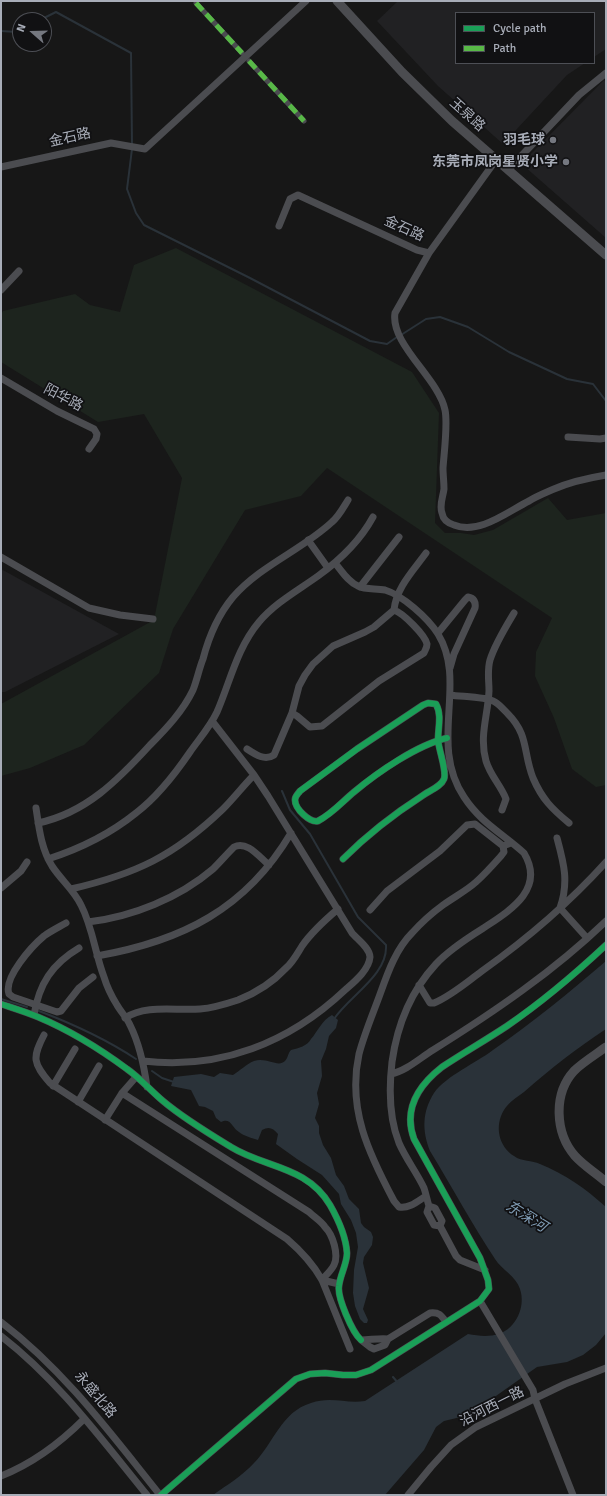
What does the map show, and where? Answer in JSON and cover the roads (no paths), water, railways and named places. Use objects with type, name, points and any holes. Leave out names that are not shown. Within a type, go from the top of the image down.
[{"type":"street","name":"金石路","points":[[1,167],[111,143],[145,149],[306,1]]},
{"type":"street","name":"玉泉路","points":[[337,1],[427,97],[496,160],[606,256]]},
{"type":"street","points":[[196,3],[242,53]]},
{"type":"street","points":[[249,61],[304,121]]},
{"type":"street","points":[[508,170],[579,94],[606,73]]},
{"type":"street","name":"金石路","points":[[279,226],[290,199],[298,195],[417,250],[429,253],[496,160]]},
{"type":"street","points":[[429,253],[395,313],[395,324],[397,331],[440,396],[446,412],[443,474],[444,490],[441,508],[444,519],[448,523],[463,528],[476,526],[492,521],[554,489],[575,482],[606,475]]},
{"type":"street","points":[[1,290],[19,271]]},
{"type":"street","name":"阳华路","points":[[1,378],[57,411],[94,429],[97,434],[96,439],[89,449]]},
{"type":"street","points":[[568,437],[606,438]]},
{"type":"street","points":[[38,823],[58,818],[80,808],[101,794],[124,774],[160,735],[189,698],[197,679],[212,631],[225,607],[253,578],[333,521],[348,500]]},
{"type":"street","points":[[48,859],[67,852],[105,834],[137,812],[152,799],[183,763],[212,721],[244,643],[258,622],[278,603],[335,563],[359,539],[373,517]]},
{"type":"street","points":[[360,587],[399,537]]},
{"type":"street","points":[[308,540],[328,568]]},
{"type":"street","points":[[247,749],[264,758],[270,758],[274,755],[292,713],[305,675],[318,658],[332,646],[374,627],[394,610],[399,590],[426,553]]},
{"type":"street","points":[[1,557],[90,608],[120,615],[153,619]]},
{"type":"street","points":[[335,563],[353,583],[360,587],[383,590],[397,596],[420,614],[438,633],[446,650],[449,672],[450,695],[447,738],[451,770],[464,796],[482,819],[524,853],[528,860],[531,877],[528,890],[511,909],[452,949],[437,963],[419,986],[408,1006],[399,1031],[391,1074],[390,1091],[394,1128],[399,1143],[424,1189],[429,1206],[435,1208],[442,1221],[440,1226],[456,1256],[460,1260],[485,1270]]},
{"type":"street","points":[[438,633],[468,597],[474,600],[476,604],[475,608],[454,654],[449,672]]},
{"type":"street","points":[[292,713],[310,727],[322,726],[379,681],[424,653],[426,644],[424,639],[405,616],[394,610]]},
{"type":"street","points":[[502,810],[506,799],[489,770],[484,750],[484,718],[489,690],[488,670],[490,660],[514,614]]},
{"type":"street","points":[[450,695],[494,702],[518,726],[522,733],[529,766],[539,791],[553,810],[569,822]]},
{"type":"street","points":[[343,859],[372,832],[441,783],[444,778],[438,740],[439,710],[436,704],[428,703],[357,749],[300,791],[296,796],[295,801],[297,805],[310,821],[318,821],[370,780],[421,747],[438,740],[447,738]]},
{"type":"street","points":[[143,1061],[162,1063],[201,1062],[238,1054],[282,1037],[320,1012],[340,995],[363,972],[370,957],[369,951],[352,933],[254,775],[212,721]]},
{"type":"street","points":[[71,889],[101,882],[138,870],[172,851],[205,826],[224,808],[254,775]]},
{"type":"street","points":[[36,808],[41,841],[48,859],[80,902],[88,922],[104,979],[135,1037],[143,1061],[147,1087]]},
{"type":"street","points":[[370,910],[387,891],[440,851],[467,825],[475,824],[503,846],[504,852],[476,882],[435,912],[411,933],[403,943],[388,973],[359,1055],[356,1075],[356,1097],[359,1118],[364,1138],[375,1164],[394,1201],[399,1207],[405,1208],[426,1196]]},
{"type":"street","points":[[97,956],[145,946],[179,934],[200,923],[234,901],[250,887],[281,850],[291,833]]},
{"type":"street","points":[[557,838],[563,861],[566,883],[565,894],[560,908]]},
{"type":"street","points":[[503,846],[511,843]]},
{"type":"street","points":[[88,922],[121,916],[169,897],[200,879],[238,845],[245,846],[269,865]]},
{"type":"street","points":[[1,888],[21,871],[27,862]]},
{"type":"street","points":[[419,986],[430,1003],[434,1004],[438,1002],[495,963],[526,938],[588,882],[606,862]]},
{"type":"street","points":[[560,908],[587,938]]},
{"type":"street","points":[[125,1018],[136,1012],[213,1007],[239,1000],[250,995],[270,982],[286,968],[307,940],[338,909]]},
{"type":"street","points":[[391,1074],[401,1072],[497,1009],[538,978],[606,921]]},
{"type":"street","points":[[66,923],[44,936],[32,948],[14,972],[8,985],[9,994],[57,1012],[61,1011],[78,988],[93,977]]},
{"type":"street","points":[[161,1495],[296,1380],[310,1374],[325,1373],[356,1375],[371,1370],[480,1301],[489,1289],[485,1270],[480,1258],[410,1130],[410,1121],[414,1102],[424,1082],[442,1066],[529,1010],[558,988],[606,945]]},
{"type":"street","points":[[34,1015],[36,1003],[42,986],[51,971],[59,962],[79,948]]},
{"type":"street","points":[[1,1004],[34,1015],[62,1028],[128,1069],[147,1087],[182,1115],[229,1146],[247,1155],[274,1164],[300,1176],[313,1185],[330,1204],[336,1216],[346,1248],[346,1260],[338,1290],[354,1332],[361,1340],[381,1338],[388,1339],[430,1313],[435,1312],[441,1315],[446,1322]]},
{"type":"street","points":[[44,1035],[37,1049],[35,1058],[42,1074],[53,1086],[288,1239],[306,1257],[322,1280],[350,1349]]},
{"type":"street","points":[[606,1047],[574,1072],[566,1082],[561,1093],[559,1106],[561,1131],[567,1144],[574,1155],[582,1163],[606,1182]]},
{"type":"street","points":[[53,1086],[75,1049]]},
{"type":"street","points":[[78,1102],[99,1066]]},
{"type":"street","points":[[105,1120],[122,1093],[136,1077]]},
{"type":"street","points":[[122,1093],[309,1212],[327,1228],[335,1249],[336,1259],[334,1265],[322,1280]]},
{"type":"street","points":[[322,1280],[339,1284]]},
{"type":"street","points":[[480,1301],[533,1390],[535,1399],[573,1495]]},
{"type":"street","name":"永盛北路","points":[[1,1322],[41,1355],[66,1380],[161,1495]]},
{"type":"street","name":"永盛北路","points":[[1,1336],[32,1362],[84,1419],[147,1495]]},
{"type":"street","name":"沿河西一路","points":[[408,1495],[441,1456],[462,1436],[476,1427],[565,1384],[606,1368]]},
{"type":"street","points":[[1,1476],[36,1458],[58,1443],[84,1419]]},
{"type":"water","name":"东深河","points":[[606,961],[606,1029],[564,1059],[510,1103],[501,1116],[499,1129],[502,1142],[514,1156],[537,1163],[558,1172],[583,1188],[606,1207],[606,1333],[596,1345],[583,1355],[567,1362],[537,1367],[469,1415],[444,1421],[436,1427],[424,1450],[385,1495],[213,1495],[249,1468],[261,1455],[285,1421],[292,1413],[301,1407],[325,1400],[351,1402],[365,1401],[468,1334],[491,1336],[499,1334],[515,1322],[522,1303],[522,1296],[518,1284],[495,1259],[430,1151],[427,1144],[424,1122],[425,1114],[434,1093],[446,1081],[522,1029]]},
{"type":"water","points":[[332,1015],[338,1020],[336,1028],[329,1036],[321,1061],[322,1076],[317,1093],[319,1104],[315,1118],[319,1126],[319,1133],[323,1145],[331,1158],[336,1175],[344,1186],[349,1199],[359,1209],[361,1223],[371,1232],[373,1237],[372,1245],[364,1257],[363,1263],[369,1288],[363,1309],[368,1320],[367,1323],[364,1323],[360,1319],[355,1306],[353,1293],[354,1270],[358,1247],[356,1233],[351,1220],[341,1204],[339,1194],[322,1175],[276,1144],[278,1134],[273,1129],[267,1128],[262,1130],[258,1140],[246,1136],[229,1122],[221,1122],[216,1118],[213,1111],[199,1106],[191,1090],[171,1086],[174,1077],[201,1074],[214,1077],[220,1073],[233,1075],[251,1062],[259,1060],[282,1063],[286,1060],[291,1050],[305,1045],[314,1036],[323,1023]]},
{"type":"waterway","points":[[52,14],[56,12],[131,53],[132,145]]},
{"type":"waterway","points":[[1,31],[12,32]]},
{"type":"waterway","points":[[132,149],[127,189],[136,213],[144,225],[250,278],[370,341],[387,344],[397,337]]},
{"type":"waterway","points":[[401,335],[426,319],[440,317],[468,327],[509,352],[567,379],[593,384],[606,401]]},
{"type":"waterway","points":[[282,791],[290,810],[310,834],[358,917],[386,945],[385,956],[381,966],[374,976],[334,1019]]},
{"type":"waterway","points":[[1,999],[27,1007]]},
{"type":"waterway","points":[[39,1011],[89,1032],[136,1059]]},
{"type":"waterway","points":[[152,1071],[162,1078],[174,1082]]},
{"type":"waterway","points":[[393,1377],[398,1383]]},
{"type":"place","name":"羽毛球","points":[[553,140]]},
{"type":"place","name":"东莞市凤岗星贤小学","points":[[566,162]]}]
